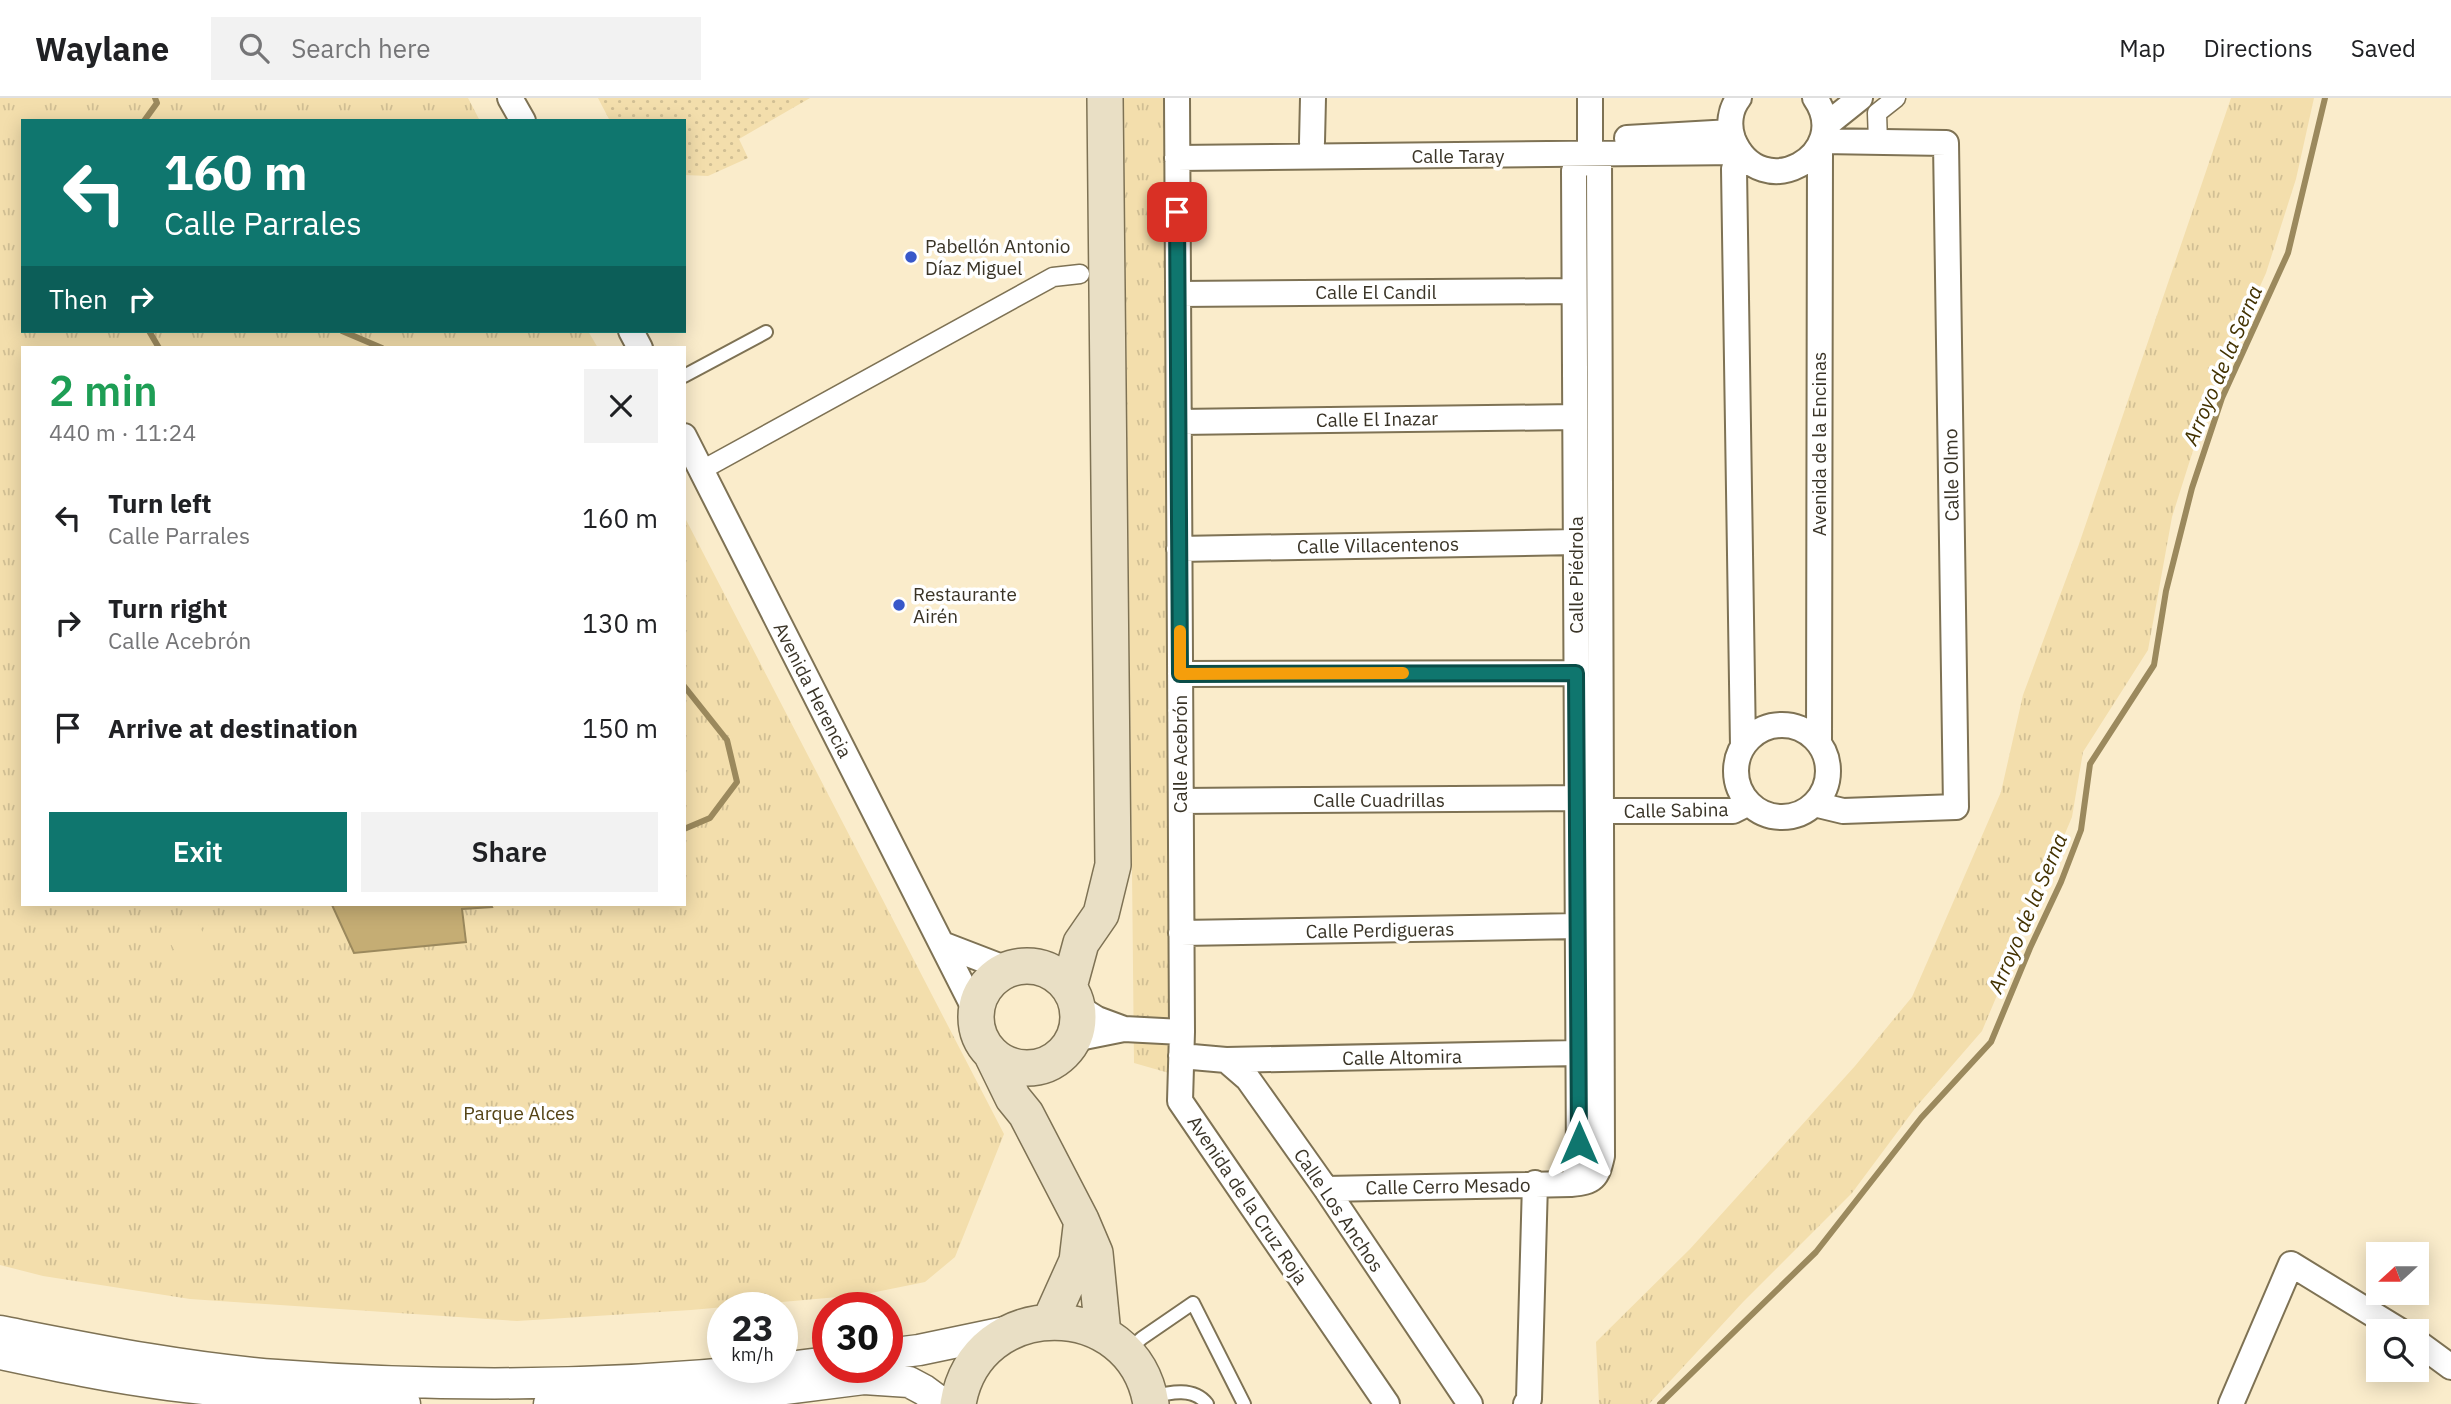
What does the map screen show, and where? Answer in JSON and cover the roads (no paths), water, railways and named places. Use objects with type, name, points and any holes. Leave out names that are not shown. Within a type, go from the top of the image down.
[{"type":"main road","points":[[992,1055],[1011,1066],[1033,1069],[1050,1063],[1064,1053],[1073,1011],[1081,943],[1101,914],[1112,865],[1105,98]]},
{"type":"main road","points":[[1081,943],[991,979],[981,994],[975,1012],[979,1036],[992,1055],[1013,1098],[1026,1114],[1095,1252],[1114,1343]]},
{"type":"main road","points":[[1021,967],[1055,973],[1073,1011]]},
{"type":"main road","points":[[1026,1114],[1033,1069]]},
{"type":"main road","points":[[1050,1321],[1077,1261],[1081,1220]]},
{"type":"main road","points":[[958,1404],[967,1374],[978,1357],[993,1343],[1010,1331],[1029,1324],[1050,1321],[1068,1322],[1114,1343],[1137,1366],[1150,1401]]},
{"type":"street","points":[[510,98],[522,119]]},
{"type":"street","name":"Calle Acebrón","points":[[1177,98],[1182,1044]]},
{"type":"street","points":[[1312,142],[1313,98]]},
{"type":"street","points":[[1571,1184],[1588,1182],[1598,1173],[1602,1156],[1602,811],[1593,150],[1590,98]]},
{"type":"street","points":[[1736,146],[1754,166],[1773,172],[1793,169],[1811,158],[1822,137],[1860,98]]},
{"type":"street","points":[[1822,137],[1878,142],[1877,113],[1896,98]]},
{"type":"street","points":[[1737,99],[1731,116],[1736,146],[1734,169],[1743,746],[1737,765],[1739,786],[1749,803],[1761,812],[1774,816],[1789,816],[1802,812],[1814,804],[1824,791],[1828,775],[1826,758],[1819,743],[1806,731],[1789,725],[1772,726],[1756,733],[1743,746]]},
{"type":"street","name":"Avenida de la Encinas","points":[[1817,99],[1822,137],[1819,743]]},
{"type":"street","name":"Calle Taray","points":[[1177,150],[1312,142],[1593,150]]},
{"type":"street","name":"Calle Olmo","points":[[1814,804],[1843,811],[1956,807],[1946,143],[1878,142]]},
{"type":"street","name":"Calle Taray","points":[[1177,150],[1593,150],[1736,146]]},
{"type":"street","name":"Calle Piédrola","points":[[1571,1184],[1579,1166],[1574,171],[1593,150]]},
{"type":"street","points":[[702,470],[1053,277],[1080,274]]},
{"type":"street","name":"Calle El Candil","points":[[1178,294],[1574,291]]},
{"type":"street","name":"Calle El Inazar","points":[[1179,422],[1575,417]]},
{"type":"street","name":"Avenida Herencia","points":[[686,440],[975,1012]]},
{"type":"street","name":"Calle Villacentenos","points":[[1180,549],[1576,542]]},
{"type":"street","points":[[1180,674],[1576,673]]},
{"type":"street","name":"Calle Cuadrillas","points":[[1181,801],[1577,798]]},
{"type":"street","name":"Calle Sabina","points":[[1602,811],[1733,811],[1749,803]]},
{"type":"street","name":"Calle Perdigueras","points":[[1181,933],[1578,926]]},
{"type":"street","points":[[942,944],[1021,967]]},
{"type":"street","points":[[1073,1011],[1226,1060]]},
{"type":"street","name":"Avenida de la Cruz Roja","points":[[1182,1044],[1180,1101],[1387,1404]]},
{"type":"street","name":"Calle Altomira","points":[[1226,1060],[1578,1054]]},
{"type":"street","name":"Calle Los Anchos","points":[[1226,1060],[1248,1079],[1326,1189],[1470,1404]]},
{"type":"street","points":[[1526,1404],[1530,1399],[1535,1183]]},
{"type":"street","name":"Calle Cerro Mesado","points":[[1326,1189],[1571,1184]]},
{"type":"street","points":[[2235,1403],[2291,1264],[2381,1319]]},
{"type":"street","points":[[0,1331],[149,1359],[276,1375],[449,1383],[653,1379],[812,1364]]},
{"type":"street","points":[[903,1352],[1010,1331]]},
{"type":"street","points":[[2429,1351],[2451,1367]]},
{"type":"street","points":[[0,1354],[168,1385],[317,1400],[405,1404]]},
{"type":"street","points":[[549,1404],[738,1395],[864,1379],[909,1382],[943,1404]]},
{"type":"lane","points":[[686,375],[766,332]]},
{"type":"lane","points":[[1114,1343],[1142,1339],[1193,1303],[1244,1404]]},
{"type":"lane","points":[[1150,1401],[1172,1392],[1188,1393],[1204,1399],[1207,1404]]},
{"type":"waterway","points":[[145,119],[157,103],[155,98]]},
{"type":"waterway","name":"Arroyo de la Serna","points":[[1660,1404],[1816,1252],[1921,1118],[1991,1042],[2081,830],[2090,764],[2154,665],[2166,591],[2192,488],[2222,398],[2288,253],[2325,98]]},
{"type":"waterway","points":[[150,333],[158,346]]},
{"type":"waterway","points":[[347,333],[377,346]]},
{"type":"waterway","points":[[686,689],[727,740],[737,782],[710,818],[686,828]]},
{"type":"place","name":"Pabellón Antonio Díaz Miguel","points":[[911,257]]},
{"type":"place","name":"Restaurante Airén","points":[[899,605]]},
{"type":"park label","name":"Parque Alces","points":[[519,1113]]}]
